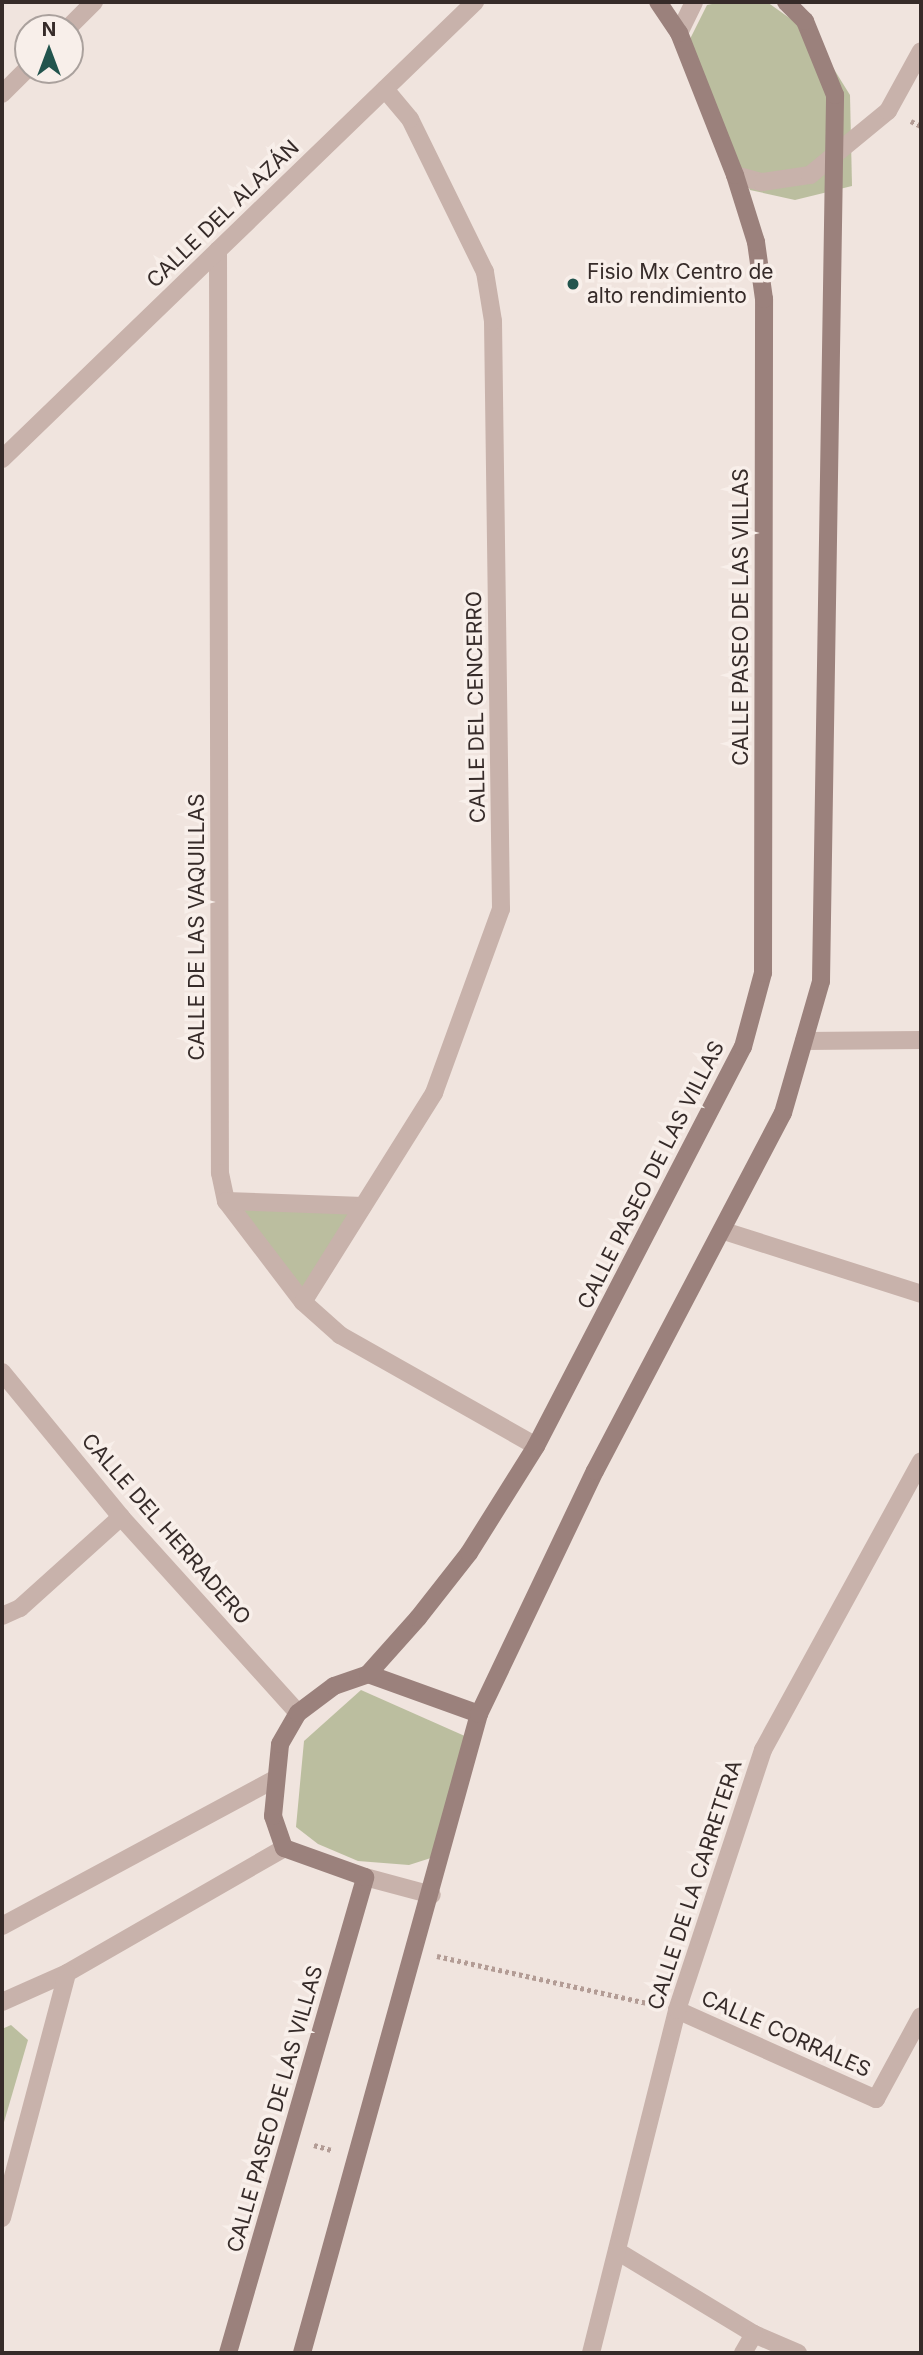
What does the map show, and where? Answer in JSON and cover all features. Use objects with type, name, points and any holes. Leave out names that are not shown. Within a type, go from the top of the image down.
[{"type":"street","name":"CALLE DEL ALAZÁN","points":[[2,459],[475,2]]},
{"type":"street","name":"CALLE PASEO DE LAS VILLAS","points":[[368,1674],[469,1553],[536,1446],[743,1047],[763,973],[764,299],[756,242],[735,175],[679,33],[658,2]]},
{"type":"street","points":[[679,33],[694,2]]},
{"type":"street","points":[[302,2353],[432,1895],[479,1714],[595,1471],[724,1231],[783,1113],[821,981],[835,95],[823,57],[805,21],[786,2]]},
{"type":"street","points":[[735,175],[787,182],[810,175],[888,111],[921,51]]},
{"type":"street","name":"CALLE DEL CENCERRO","points":[[303,1302],[433,1093],[501,909],[493,321],[485,272],[410,119],[385,89]]},
{"type":"street","name":"CALLE DE LAS VAQUILLAS","points":[[218,250],[220,1173],[226,1201],[303,1302],[340,1335],[536,1446]]},
{"type":"street","points":[[804,1041],[921,1040]]},
{"type":"street","points":[[226,1201],[363,1206]]},
{"type":"street","points":[[724,1231],[921,1294]]},
{"type":"street","name":"CALLE DEL HERRADERO","points":[[2,1372],[121,1517],[299,1713]]},
{"type":"street","name":"CALLE DE LA CARRETERA","points":[[591,2353],[677,2010],[763,1750],[921,1461]]},
{"type":"street","points":[[2,1616],[20,1608],[121,1517]]},
{"type":"street","points":[[284,1848],[273,1816],[273,1780],[280,1744],[299,1713],[334,1686],[368,1674],[479,1714]]},
{"type":"street","points":[[2,1926],[273,1780]]},
{"type":"street","points":[[2,2002],[67,1973],[284,1848],[365,1877],[432,1895]]},
{"type":"street","name":"CALLE PASEO DE LAS VILLAS","points":[[228,2353],[365,1877]]},
{"type":"street","points":[[2,2218],[67,1973]]},
{"type":"street","name":"CALLE CORRALES","points":[[677,2010],[876,2099],[921,2016]]},
{"type":"street","points":[[617,2251],[754,2334],[797,2353]]},
{"type":"street","points":[[743,2353],[754,2334]]},
{"type":"path","points":[[416,1951],[627,1999]]},
{"type":"path","points":[[290,2138],[358,2158]]},
{"type":"green space","points":[[722,2],[767,2],[812,34],[850,95],[852,186],[795,200],[750,190],[686,47],[707,5]]},
{"type":"green space","points":[[239,1208],[354,1211],[303,1291]]},
{"type":"green space","points":[[361,1690],[467,1737],[437,1856],[409,1865],[358,1861],[318,1844],[296,1827],[304,1741]]},
{"type":"green space","points":[[11,2025],[28,2040],[2,2129],[2,2029]]},
{"type":"place","name":"Fisio Mx Centro de alto rendimiento","points":[[573,284]]}]
